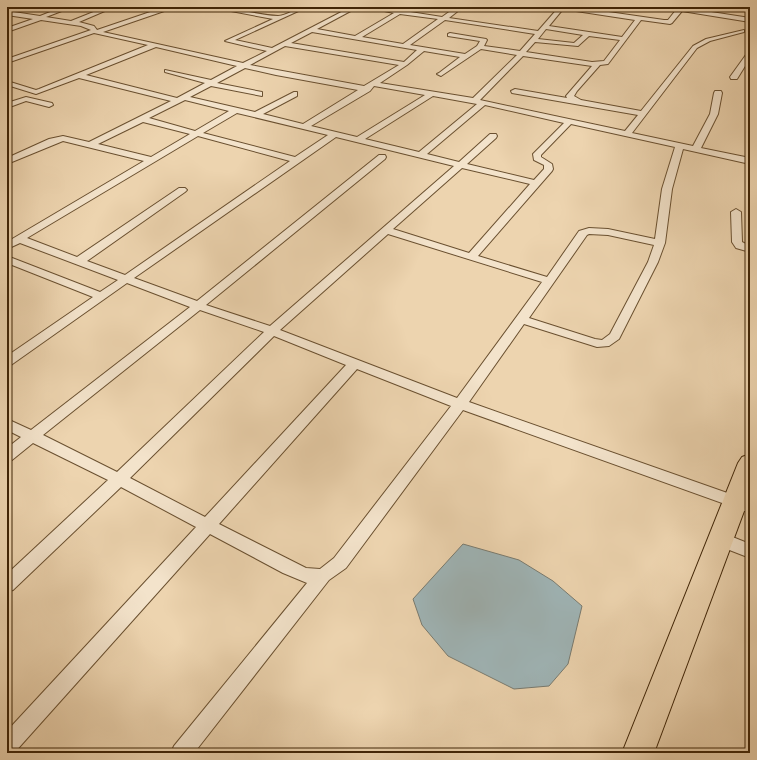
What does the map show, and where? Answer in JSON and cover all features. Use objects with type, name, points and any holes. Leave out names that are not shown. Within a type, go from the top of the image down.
[{"type":"main road","points":[[638,753],[720,539],[742,504],[750,463]]},
{"type":"street","points":[[7,30],[69,7]]},
{"type":"street","points":[[73,22],[111,7]]},
{"type":"street","points":[[213,7],[280,18]]},
{"type":"street","points":[[240,12],[251,7]]},
{"type":"street","points":[[273,50],[228,41],[304,7]]},
{"type":"street","points":[[91,144],[142,119],[242,65],[355,7]]},
{"type":"street","points":[[368,7],[443,19],[625,39]]},
{"type":"street","points":[[356,38],[408,7]]},
{"type":"street","points":[[404,46],[460,7]]},
{"type":"street","points":[[421,155],[479,102],[562,7],[639,19],[670,22],[680,9]]},
{"type":"street","points":[[668,7],[748,18]]},
{"type":"street","points":[[7,61],[168,8]]},
{"type":"street","points":[[7,13],[88,25],[95,32],[276,73],[367,89]]},
{"type":"street","points":[[746,31],[738,28],[748,18]]},
{"type":"street","points":[[480,47],[597,65],[606,63],[639,19]]},
{"type":"street","points":[[310,30],[466,56]]},
{"type":"street","points":[[627,134],[695,47],[708,40],[746,31]]},
{"type":"street","points":[[533,40],[576,45],[588,34]]},
{"type":"street","points":[[441,74],[480,47],[484,40],[450,35]]},
{"type":"street","points":[[284,44],[405,64]]},
{"type":"street","points":[[7,83],[39,92],[155,45]]},
{"type":"street","points":[[305,126],[375,84],[405,64],[422,49]]},
{"type":"street","points":[[734,77],[750,53]]},
{"type":"street","points":[[574,101],[570,96],[597,65]]},
{"type":"street","points":[[166,71],[259,94]]},
{"type":"street","points":[[80,76],[305,126],[536,183]]},
{"type":"street","points":[[375,84],[479,102],[750,161]]},
{"type":"street","points":[[515,91],[642,114]]},
{"type":"street","points":[[696,149],[708,128],[716,109],[718,93]]},
{"type":"street","points":[[256,115],[294,94]]},
{"type":"street","points":[[358,140],[431,94]]},
{"type":"street","points":[[7,106],[26,99],[49,105]]},
{"type":"street","points":[[7,246],[236,110]]},
{"type":"street","points":[[142,119],[296,160]]},
{"type":"street","points":[[471,257],[549,169],[550,166],[537,158],[537,154],[569,122]]},
{"type":"street","points":[[7,362],[334,134]]},
{"type":"street","points":[[7,585],[272,331],[384,230],[493,136]]},
{"type":"street","points":[[7,161],[58,138],[91,144],[152,160]]},
{"type":"street","points":[[521,319],[593,343],[607,343],[615,336],[653,262],[660,243],[667,189],[680,146]]},
{"type":"street","points":[[7,456],[198,306],[382,157]]},
{"type":"street","points":[[79,261],[182,190]]},
{"type":"street","points":[[736,212],[736,242],[740,246],[750,249]]},
{"type":"street","points":[[384,230],[549,281]]},
{"type":"street","points":[[181,753],[323,576],[331,572],[340,563],[460,404],[583,233],[586,231],[601,231],[660,243]]},
{"type":"street","points":[[19,239],[198,306],[272,331],[460,404],[586,447],[742,504]]},
{"type":"street","points":[[7,259],[101,296]]},
{"type":"street","points":[[7,746],[209,526],[355,363]]},
{"type":"street","points":[[7,424],[119,479],[289,568],[310,576],[323,576]]},
{"type":"street","points":[[720,539],[750,550]]},
{"type":"shaded area","points":[[463,544],[519,560],[553,581],[582,606],[568,664],[549,686],[514,689],[448,656],[422,625],[413,599]]}]
